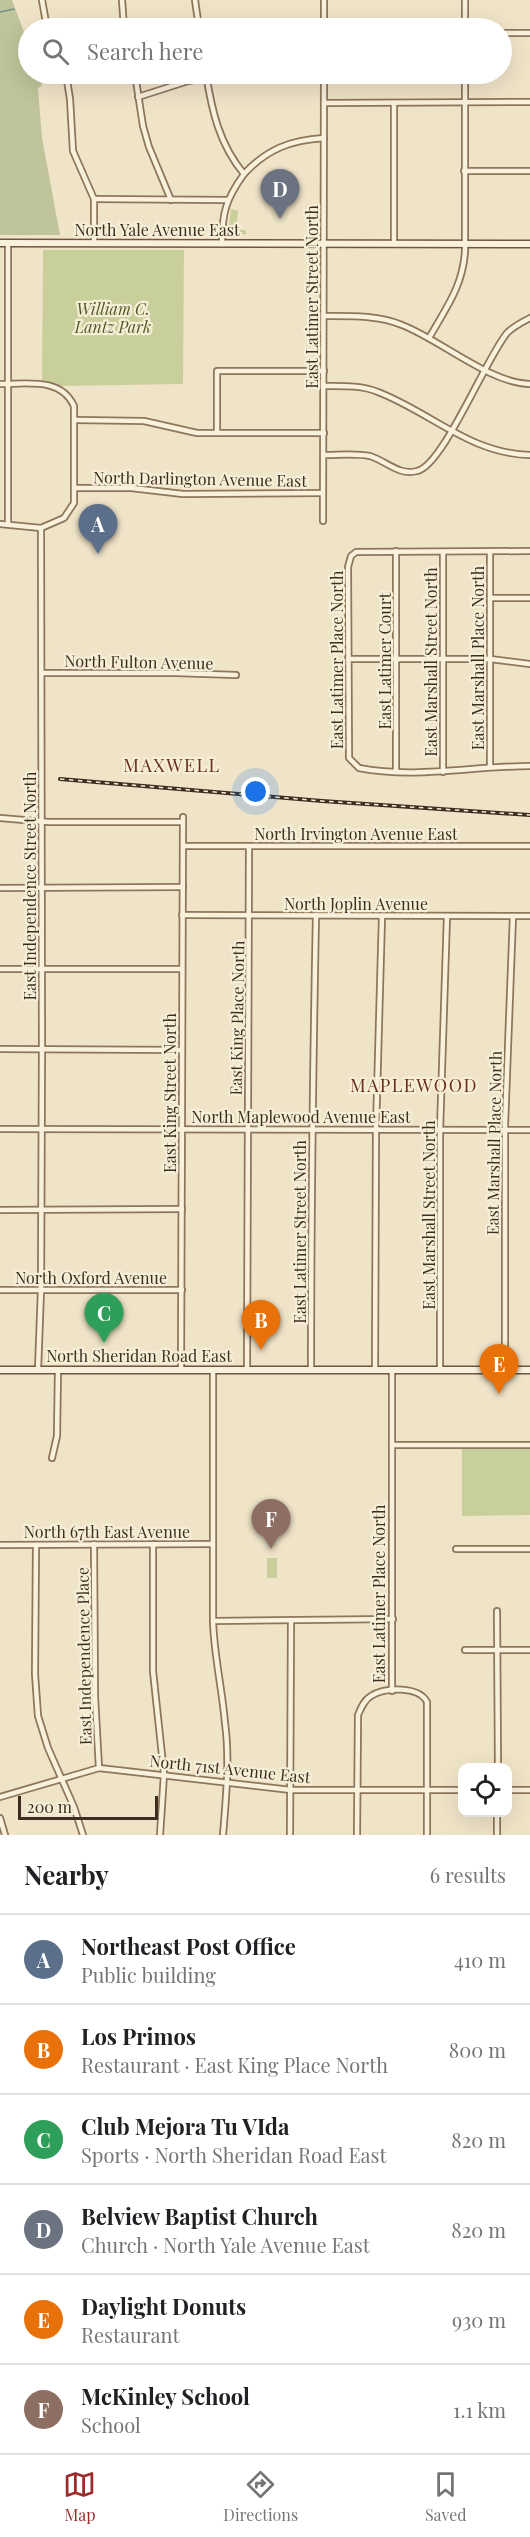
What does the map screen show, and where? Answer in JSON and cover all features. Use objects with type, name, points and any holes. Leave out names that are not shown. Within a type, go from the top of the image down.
[{"type":"main road","name":"North Yale Avenue East","points":[[0,243],[530,244]]},
{"type":"main road","name":"North Sheridan Road East","points":[[0,1370],[530,1370]]},
{"type":"street","points":[[42,0],[45,18]]},
{"type":"street","points":[[122,0],[123,18]]},
{"type":"street","points":[[195,0],[198,18]]},
{"type":"street","points":[[324,0],[324,18]]},
{"type":"street","points":[[465,0],[465,18]]},
{"type":"street","points":[[512,33],[530,33]]},
{"type":"street","points":[[68,84],[73,151],[94,199],[94,243]]},
{"type":"street","points":[[136,84],[148,147],[171,200]]},
{"type":"street","points":[[138,97],[178,84]]},
{"type":"street","points":[[207,84],[211,107],[220,136],[244,174]]},
{"type":"street","name":"East Latimer Street North","points":[[323,521],[324,84]]},
{"type":"street","points":[[429,338],[460,283],[464,263],[465,84]]},
{"type":"street","points":[[324,102],[530,102]]},
{"type":"street","points":[[394,103],[394,244]]},
{"type":"street","points":[[222,243],[227,200],[254,163],[275,148],[297,141],[324,138]]},
{"type":"street","points":[[464,171],[530,171]]},
{"type":"street","points":[[94,199],[227,200]]},
{"type":"street","points":[[8,524],[9,243]]},
{"type":"street","points":[[324,316],[390,321],[429,338],[507,381],[530,384]]},
{"type":"street","points":[[324,455],[361,455],[377,459],[398,470],[418,471],[431,463],[507,333],[530,318]]},
{"type":"street","points":[[217,433],[217,371],[324,371]]},
{"type":"street","points":[[0,384],[57,387],[71,399],[76,420],[76,488],[74,503],[68,514],[59,521],[41,528],[0,524]]},
{"type":"street","points":[[324,386],[351,386],[378,391],[486,448],[530,455]]},
{"type":"street","points":[[76,420],[144,421],[197,433],[324,433]]},
{"type":"street","name":"North Darlington Avenue East","points":[[76,488],[131,488],[183,494],[323,493]]},
{"type":"street","name":"East Independence Street North","points":[[38,1370],[42,1129],[41,528]]},
{"type":"street","name":"East Latimer Place North","points":[[396,551],[364,550],[356,552],[349,560],[348,659],[349,758],[353,764],[365,769],[396,771]]},
{"type":"street","points":[[396,551],[530,551]]},
{"type":"street","name":"East Latimer Court","points":[[396,551],[396,771]]},
{"type":"street","name":"East Marshall Place North","points":[[490,551],[492,598],[490,766]]},
{"type":"street","name":"East Marshall Street North","points":[[443,552],[443,772]]},
{"type":"street","points":[[492,598],[530,598]]},
{"type":"street","points":[[348,659],[490,659],[530,664]]},
{"type":"street","name":"North Fulton Avenue","points":[[42,673],[236,675]]},
{"type":"street","points":[[396,771],[420,774],[490,766],[530,766]]},
{"type":"street","points":[[0,818],[42,822]]},
{"type":"street","name":"East King Street North","points":[[42,822],[183,820],[182,1370]]},
{"type":"street","name":"North Irvington Avenue East","points":[[183,846],[530,846]]},
{"type":"street","name":"East King Place North","points":[[247,1370],[249,847]]},
{"type":"street","points":[[0,888],[183,887]]},
{"type":"street","name":"North Joplin Avenue","points":[[182,915],[530,916]]},
{"type":"street","name":"East Latimer Street North","points":[[311,1370],[316,915]]},
{"type":"street","points":[[375,1370],[376,1129],[382,916]]},
{"type":"street","name":"East Marshall Street North","points":[[440,1370],[440,1130],[447,916]]},
{"type":"street","name":"East Marshall Place North","points":[[505,1370],[505,1130],[513,916]]},
{"type":"street","points":[[0,969],[182,969]]},
{"type":"street","points":[[0,1049],[182,1050]]},
{"type":"street","name":"North Maplewood Avenue East","points":[[0,1129],[530,1130]]},
{"type":"street","points":[[0,1210],[182,1209]]},
{"type":"street","name":"North Oxford Avenue","points":[[0,1290],[182,1290]]},
{"type":"street","points":[[52,1458],[57,1436],[58,1370]]},
{"type":"street","points":[[213,1370],[213,1620],[214,1648],[226,1723],[227,1782],[224,1835]]},
{"type":"street","name":"East Latimer Place North","points":[[357,1835],[357,1720],[360,1710],[371,1696],[392,1691],[392,1370]]},
{"type":"street","points":[[392,1445],[530,1445]]},
{"type":"street","name":"East Independence Place","points":[[94,1544],[95,1697],[99,1768]]},
{"type":"street","points":[[153,1544],[153,1671],[164,1774],[160,1835]]},
{"type":"street","name":"North 67th East Avenue","points":[[0,1545],[213,1544]]},
{"type":"street","points":[[36,1545],[37,1706],[48,1748],[83,1835]]},
{"type":"street","points":[[456,1549],[530,1549]]},
{"type":"street","points":[[497,1611],[498,1763]]},
{"type":"street","points":[[213,1620],[393,1619]]},
{"type":"street","points":[[290,1835],[291,1620]]},
{"type":"street","points":[[465,1650],[530,1650]]},
{"type":"street","points":[[392,1691],[415,1691],[423,1695],[427,1702],[427,1835]]},
{"type":"street","name":"North 71st Avenue East","points":[[0,1797],[99,1768],[291,1790],[458,1790]]},
{"type":"street","points":[[512,1790],[530,1790]]},
{"type":"street","points":[[497,1817],[497,1835]]},
{"type":"street","points":[[0,1818],[4,1835]]},
{"type":"green space","points":[[0,0],[12,0],[19,18],[18,84],[41,84],[42,86],[38,88],[42,138],[60,235],[0,235]]},
{"type":"green space","points":[[231,209],[238,211],[236,229],[245,230],[247,234],[228,235]]},
{"type":"green space","name":"William C. Lantz Park","points":[[43,250],[184,250],[183,384],[61,386],[42,381]]},
{"type":"green space","points":[[462,1447],[530,1447],[530,1515],[462,1516]]},
{"type":"green space","points":[[267,1558],[277,1558],[277,1578],[267,1578]]},
{"type":"waterway","points":[[0,12],[14,9]]},
{"type":"railway","points":[[60,779],[322,801],[530,815]]},
{"type":"place","name":"Belview Baptist Church","points":[[280,219]]},
{"type":"place","name":"Northeast Post Office","points":[[98,554]]},
{"type":"place","name":"Club Mejora Tu VIda","points":[[104,1343]]},
{"type":"place","name":"Los Primos","points":[[261,1350]]},
{"type":"place","name":"Daylight Donuts","points":[[499,1394]]},
{"type":"place","name":"McKinley School","points":[[271,1549]]},
{"type":"district","name":"MAXWELL","points":[[172,766]]},
{"type":"district","name":"MAPLEWOOD","points":[[414,1086]]}]
